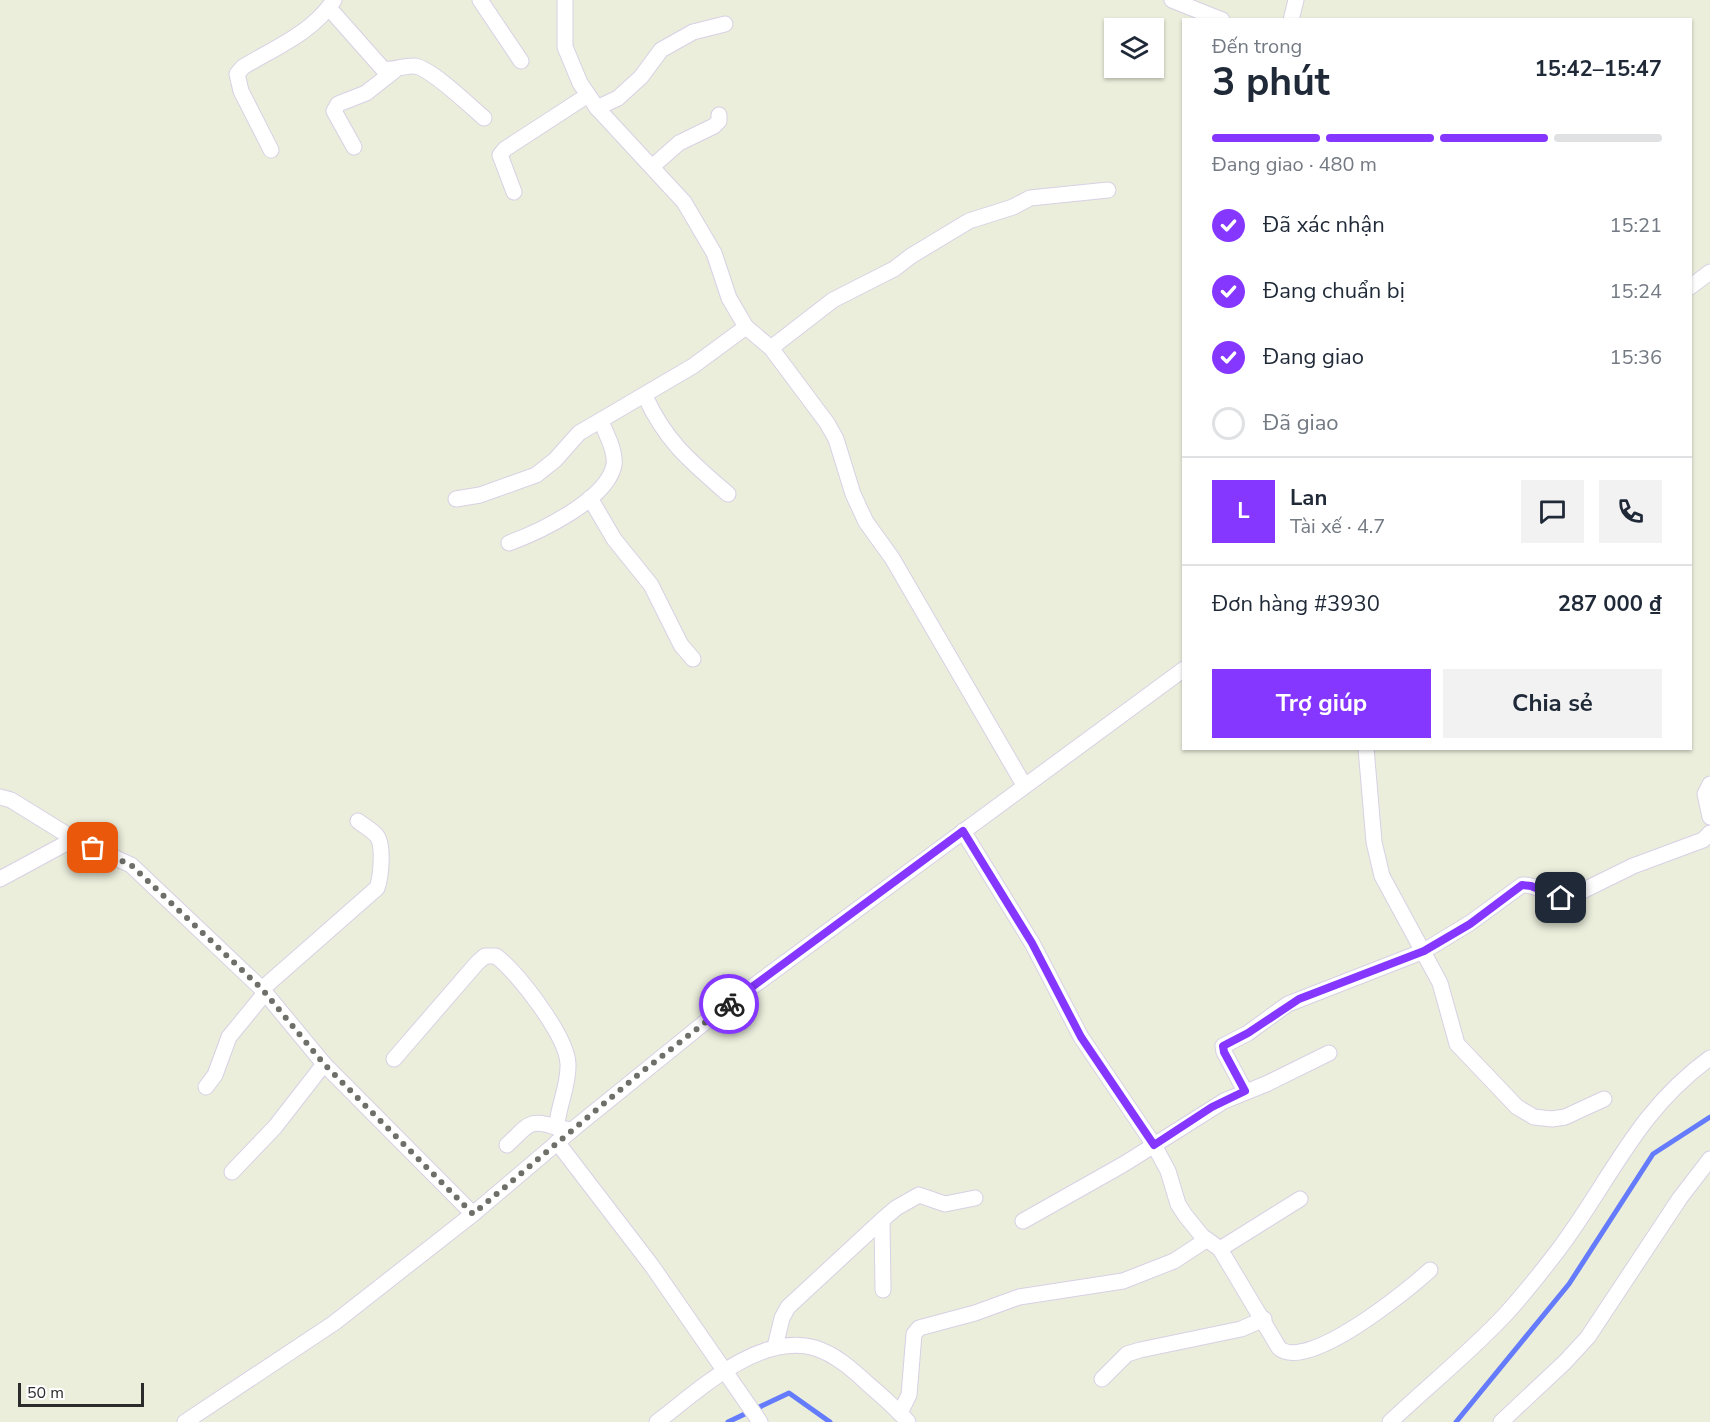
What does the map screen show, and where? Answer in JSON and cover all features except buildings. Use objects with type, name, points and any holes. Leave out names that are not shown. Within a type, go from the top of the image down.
[{"type":"street","points":[[480,0],[521,61]]},
{"type":"street","points":[[566,0],[565,47],[571,66],[592,101],[678,194],[714,253],[729,298],[746,327],[771,348],[836,439],[853,494],[866,522],[892,558],[1024,785]]},
{"type":"street","points":[[1172,0],[1217,18]]},
{"type":"street","points":[[1292,18],[1296,0]]},
{"type":"street","points":[[270,150],[241,91],[237,74],[243,67],[296,37],[317,22],[331,4],[382,69],[394,71]]},
{"type":"street","points":[[514,192],[500,155],[505,149],[592,101],[618,98],[641,77],[661,50],[693,32],[725,24]]},
{"type":"street","points":[[354,147],[334,111],[338,104],[366,93],[394,71],[408,66],[418,66],[456,93],[484,118]]},
{"type":"street","points":[[653,166],[679,143],[714,126],[719,121],[719,115]]},
{"type":"street","points":[[771,348],[833,300],[894,269],[910,256],[969,221],[1012,207],[1030,198],[1108,190]]},
{"type":"street","points":[[1692,286],[1710,272]]},
{"type":"street","points":[[456,499],[488,493],[536,475],[545,469],[579,433],[645,396],[721,348],[746,327]]},
{"type":"street","points":[[645,396],[661,429],[671,441],[728,494]]},
{"type":"street","points":[[509,543],[569,515],[607,480],[614,467],[614,456],[601,421]]},
{"type":"street","points":[[590,498],[614,539],[651,585],[681,645],[693,659]]},
{"type":"street","points":[[185,1422],[334,1323],[473,1214],[562,1134],[714,1015],[1182,670]]},
{"type":"street","points":[[1366,750],[1376,858],[1382,876],[1440,982],[1457,1044],[1517,1107],[1534,1117],[1552,1119],[1565,1117],[1604,1099]]},
{"type":"street","points":[[1710,784],[1705,794],[1710,818]]},
{"type":"street","points":[[0,797],[11,800],[74,839],[131,865],[264,991],[324,1064],[473,1214]]},
{"type":"street","points":[[206,1087],[215,1075],[229,1037],[264,991],[377,888],[381,868],[379,840],[358,821]]},
{"type":"street","points":[[963,831],[1032,943],[1081,1037],[1154,1145],[1168,1171],[1185,1215],[1206,1240],[1220,1249],[1264,1319],[1279,1348],[1287,1353],[1298,1353],[1354,1329],[1406,1292],[1430,1270]]},
{"type":"street","points":[[1245,1091],[1224,1052],[1225,1044],[1248,1033],[1299,999],[1424,951],[1470,924],[1522,885],[1531,886],[1561,898],[1568,898],[1641,862],[1703,840],[1710,833]]},
{"type":"street","points":[[0,879],[74,839]]},
{"type":"street","points":[[394,1059],[477,963],[485,956],[496,956],[542,1008],[568,1059],[557,1119],[562,1134],[760,1422]]},
{"type":"street","points":[[1023,1221],[1154,1145],[1212,1107],[1329,1053]]},
{"type":"street","points":[[1390,1422],[1482,1338],[1514,1305],[1583,1215],[1639,1128],[1672,1089],[1710,1058]]},
{"type":"street","points":[[232,1172],[275,1127],[324,1064]]},
{"type":"street","points":[[507,1145],[532,1123],[539,1122],[562,1134]]},
{"type":"street","points":[[1500,1422],[1566,1362],[1588,1337],[1680,1198],[1710,1159]]},
{"type":"street","points":[[775,1347],[782,1318],[788,1307],[896,1208],[919,1195],[945,1204],[975,1198]]},
{"type":"street","points":[[1220,1249],[1300,1199]]},
{"type":"street","points":[[882,1220],[883,1290]]},
{"type":"street","points":[[657,1422],[728,1374],[775,1347],[796,1345],[825,1352],[846,1365],[904,1417],[909,1395],[914,1334],[919,1328],[975,1313],[1019,1297],[1123,1281],[1156,1270],[1206,1240]]},
{"type":"street","points":[[1102,1379],[1127,1354],[1241,1329],[1264,1319]]},
{"type":"waterway","points":[[1456,1422],[1569,1284],[1653,1154],[1710,1117]]},
{"type":"waterway","points":[[728,1422],[789,1393],[830,1422]]},
{"type":"way so far","points":[[93,848],[131,865],[262,989],[324,1064],[473,1214],[639,1074],[729,1004]]},
{"type":"route","points":[[729,1004],[963,831],[1032,943],[1096,1062],[1154,1145],[1212,1107],[1245,1091],[1222,1048],[1225,1044],[1248,1033],[1288,1004],[1424,951],[1470,924],[1522,885],[1527,884],[1561,898]]}]
